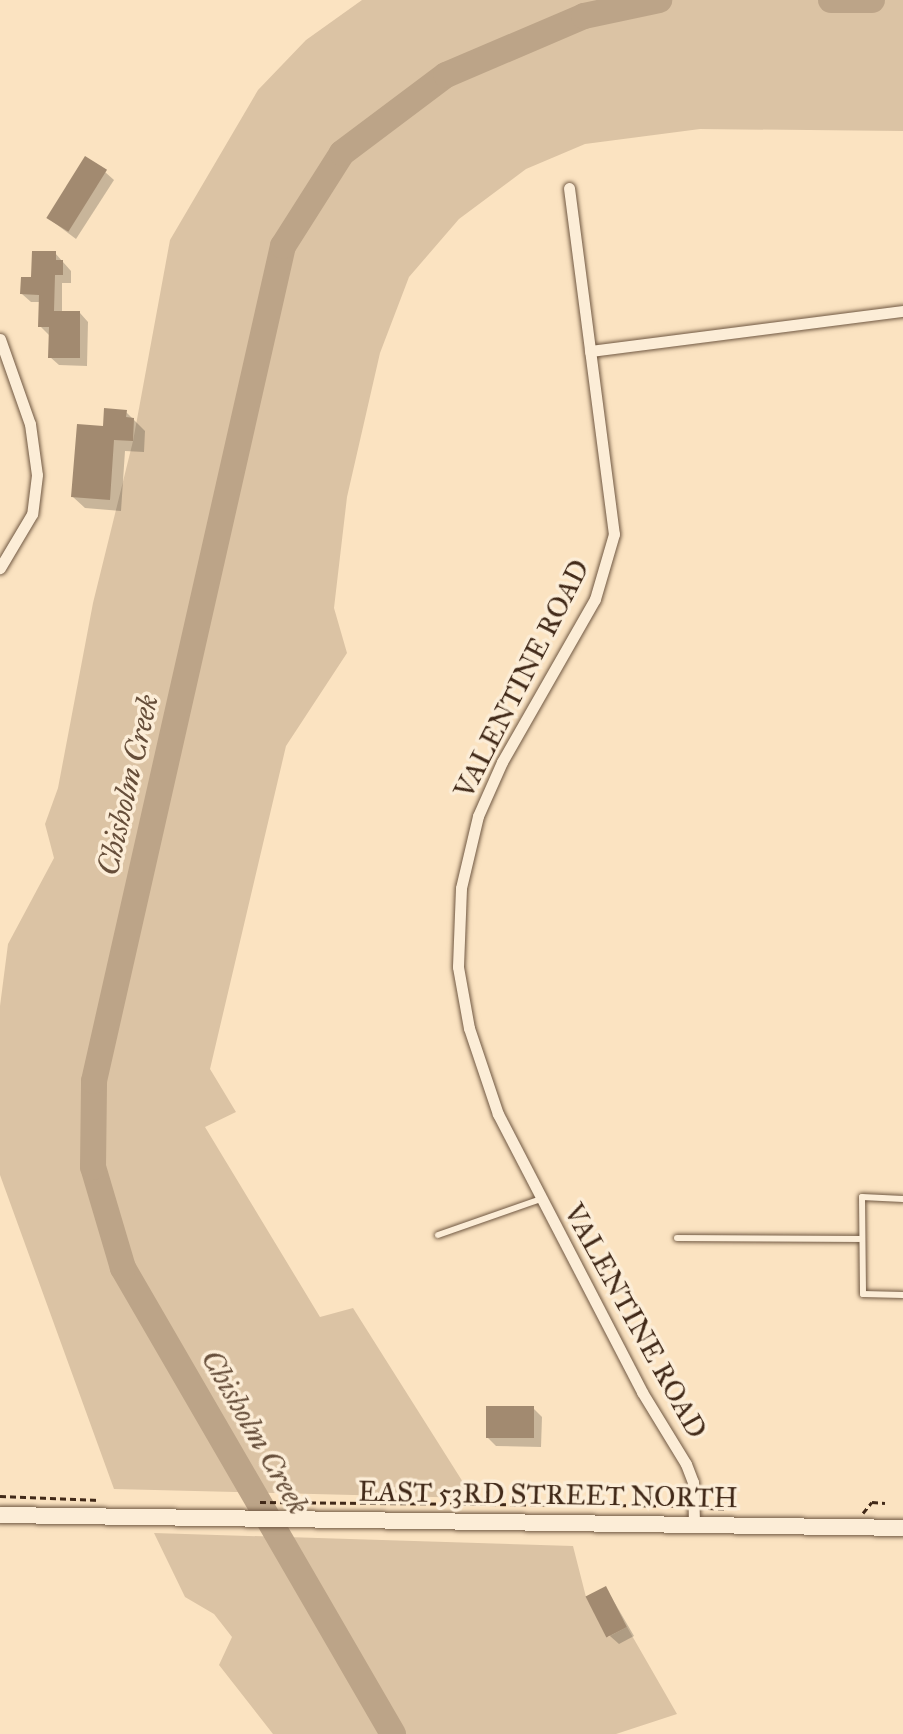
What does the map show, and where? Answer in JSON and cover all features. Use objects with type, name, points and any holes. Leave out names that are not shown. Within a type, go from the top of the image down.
[{"type":"main road","name":"EAST 53RD STREET NORTH","points":[[0,1515],[694,1515],[903,1528]]},
{"type":"street","name":"VALENTINE ROAD","points":[[569,188],[614,503],[609,565],[486,795],[465,861],[459,914],[458,967],[469,1028],[498,1114],[642,1392],[686,1464],[694,1515]]},
{"type":"street","points":[[590,351],[903,311]]},
{"type":"street","points":[[0,339],[30,424],[37,475],[32,514],[0,568]]},
{"type":"lane","points":[[903,1199],[862,1197],[863,1294],[903,1295]]},
{"type":"lane","points":[[438,1235],[541,1199]]},
{"type":"lane","points":[[677,1238],[862,1239]]},
{"type":"path","points":[[0,1496],[112,1500]]},
{"type":"path","points":[[313,1502],[694,1515],[740,1510]]},
{"type":"path","points":[[862,1514],[872,1502],[885,1503]]},
{"type":"shaded area","points":[[362,0],[903,0],[903,131],[700,129],[585,144],[526,169],[459,219],[409,277],[380,353],[347,497],[334,608],[347,653],[286,746],[210,1069],[236,1112],[205,1127],[320,1317],[353,1308],[473,1498],[114,1489],[0,1175],[0,1006],[8,944],[54,858],[45,824],[58,788],[93,603],[133,441],[170,240],[258,90],[306,40]]},
{"type":"shaded area","points":[[154,1533],[573,1546],[586,1597],[608,1637],[627,1627],[677,1714],[616,1734],[273,1734],[219,1665],[232,1637],[214,1614],[185,1597]]},
{"type":"building","points":[[85,156],[107,170],[68,232],[46,218]]},
{"type":"building","points":[[32,251],[56,251],[56,260],[63,260],[63,275],[55,275],[54,311],[80,311],[80,358],[48,358],[49,327],[38,327],[39,295],[20,294],[21,277],[31,277]]},
{"type":"building","points":[[104,408],[127,410],[126,417],[134,418],[133,441],[114,440],[110,500],[71,497],[77,424],[103,426]]},
{"type":"building","points":[[486,1406],[534,1406],[534,1438],[486,1438]]},
{"type":"building","points":[[606,1586],[627,1627],[606,1637],[586,1596]]},
{"type":"waterway","name":"Chisholm Creek","points":[[393,1734],[123,1268],[93,1167],[94,1081],[283,246],[342,153],[446,75],[584,16],[659,0]]},
{"type":"waterway","name":"Chisholm Creek","points":[[831,0],[872,0]]}]
